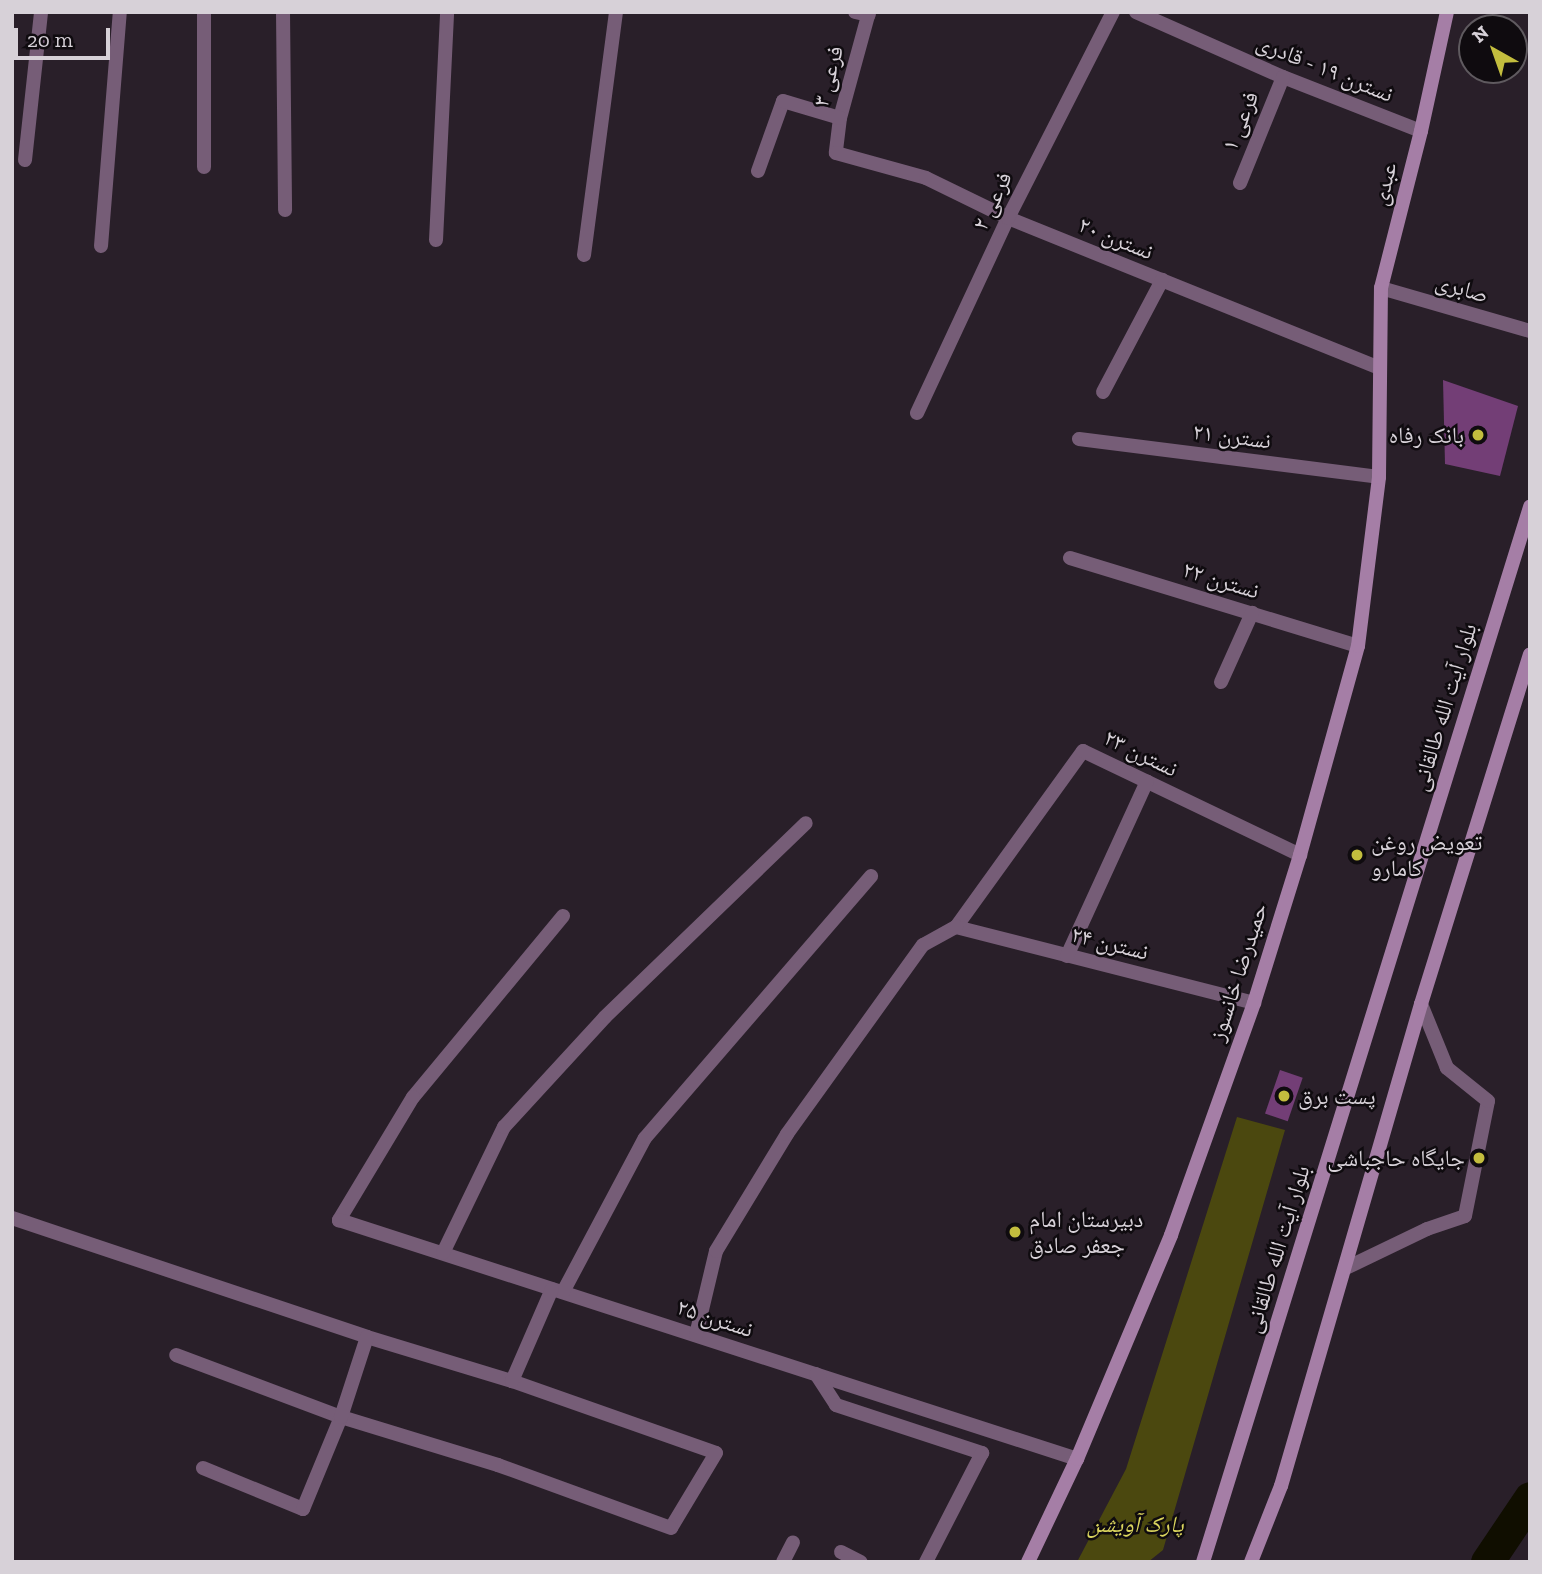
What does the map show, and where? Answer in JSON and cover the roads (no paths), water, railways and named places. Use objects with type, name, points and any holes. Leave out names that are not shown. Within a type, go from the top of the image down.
[{"type":"main road","name":"عبدی","points":[[1379,368],[1381,288],[1422,131],[1447,12]]},
{"type":"main road","name":"حمیدرضا خانسوز","points":[[1028,1562],[1077,1459],[1171,1235],[1254,1003],[1300,855],[1358,646],[1379,477],[1379,368]]},
{"type":"main road","name":"بلوار آیت الله طالقانی","points":[[1203,1562],[1530,507]]},
{"type":"main road","points":[[1251,1562],[1281,1486],[1421,1004],[1530,655]]},
{"type":"street","points":[[25,160],[41,12]]},
{"type":"street","points":[[101,246],[120,12]]},
{"type":"street","points":[[204,12],[204,167]]},
{"type":"street","points":[[284,12],[285,210]]},
{"type":"street","points":[[436,240],[447,12]]},
{"type":"street","points":[[584,255],[616,12],[609,12]]},
{"type":"street","name":"فرعی ۲","points":[[917,413],[1008,218],[1113,12]]},
{"type":"street","name":"نسترن ۱۹ - قادری","points":[[1136,12],[1283,77],[1422,131]]},
{"type":"street","name":"فرعی ۳","points":[[836,153],[840,118],[864,13]]},
{"type":"street","name":"فرعی ۱","points":[[1240,183],[1283,77]]},
{"type":"street","points":[[758,171],[783,102],[840,118]]},
{"type":"street","name":"نسترن ۲۰","points":[[836,153],[926,178],[1008,218],[1379,368]]},
{"type":"street","points":[[1103,392],[1162,280]]},
{"type":"street","name":"صابری","points":[[1381,288],[1530,331]]},
{"type":"street","name":"نسترن ۲۱","points":[[1079,439],[1379,477]]},
{"type":"street","name":"نسترن ۲۲","points":[[1070,558],[1358,646]]},
{"type":"street","points":[[1221,682],[1252,613]]},
{"type":"street","name":"نسترن ۲۳","points":[[956,927],[1083,751],[1300,855]]},
{"type":"street","points":[[1067,956],[1147,781]]},
{"type":"street","points":[[443,1253],[504,1127],[605,1017],[806,823]]},
{"type":"street","points":[[512,1381],[558,1291],[645,1138],[871,876]]},
{"type":"street","name":"نسترن ۲۵","points":[[563,916],[413,1097],[339,1220],[1077,1459]]},
{"type":"street","points":[[696,1335],[716,1251],[788,1134],[923,946],[956,927]]},
{"type":"street","name":"نسترن ۲۴","points":[[956,927],[1254,1003]]},
{"type":"street","points":[[1346,1268],[1389,1245],[1465,1216],[1488,1101],[1447,1068],[1421,1004]]},
{"type":"street","points":[[12,1218],[367,1338],[512,1381],[716,1452],[671,1528],[498,1465],[341,1417],[176,1355]]},
{"type":"street","points":[[203,1468],[303,1510],[341,1417],[367,1338]]},
{"type":"street","points":[[816,1374],[836,1405],[982,1453],[926,1562]]},
{"type":"street","points":[[783,1562],[793,1542]]},
{"type":"street","points":[[841,1552],[861,1562]]},
{"type":"waterway","points":[[1487,1562],[1530,1498]]},
{"type":"place","name":"بانک رفاه","points":[[1478,435]]},
{"type":"place","name":"تعویض روغن کامارو","points":[[1357,855]]},
{"type":"place","name":"پست برق","points":[[1284,1096]]},
{"type":"place","name":"جایگاه حاجباشی","points":[[1479,1158]]},
{"type":"place","name":"دبیرستان امام جعفر صادق","points":[[1015,1232]]},
{"type":"park label","name":"پارک آویشن","points":[[1135,1524]]}]
